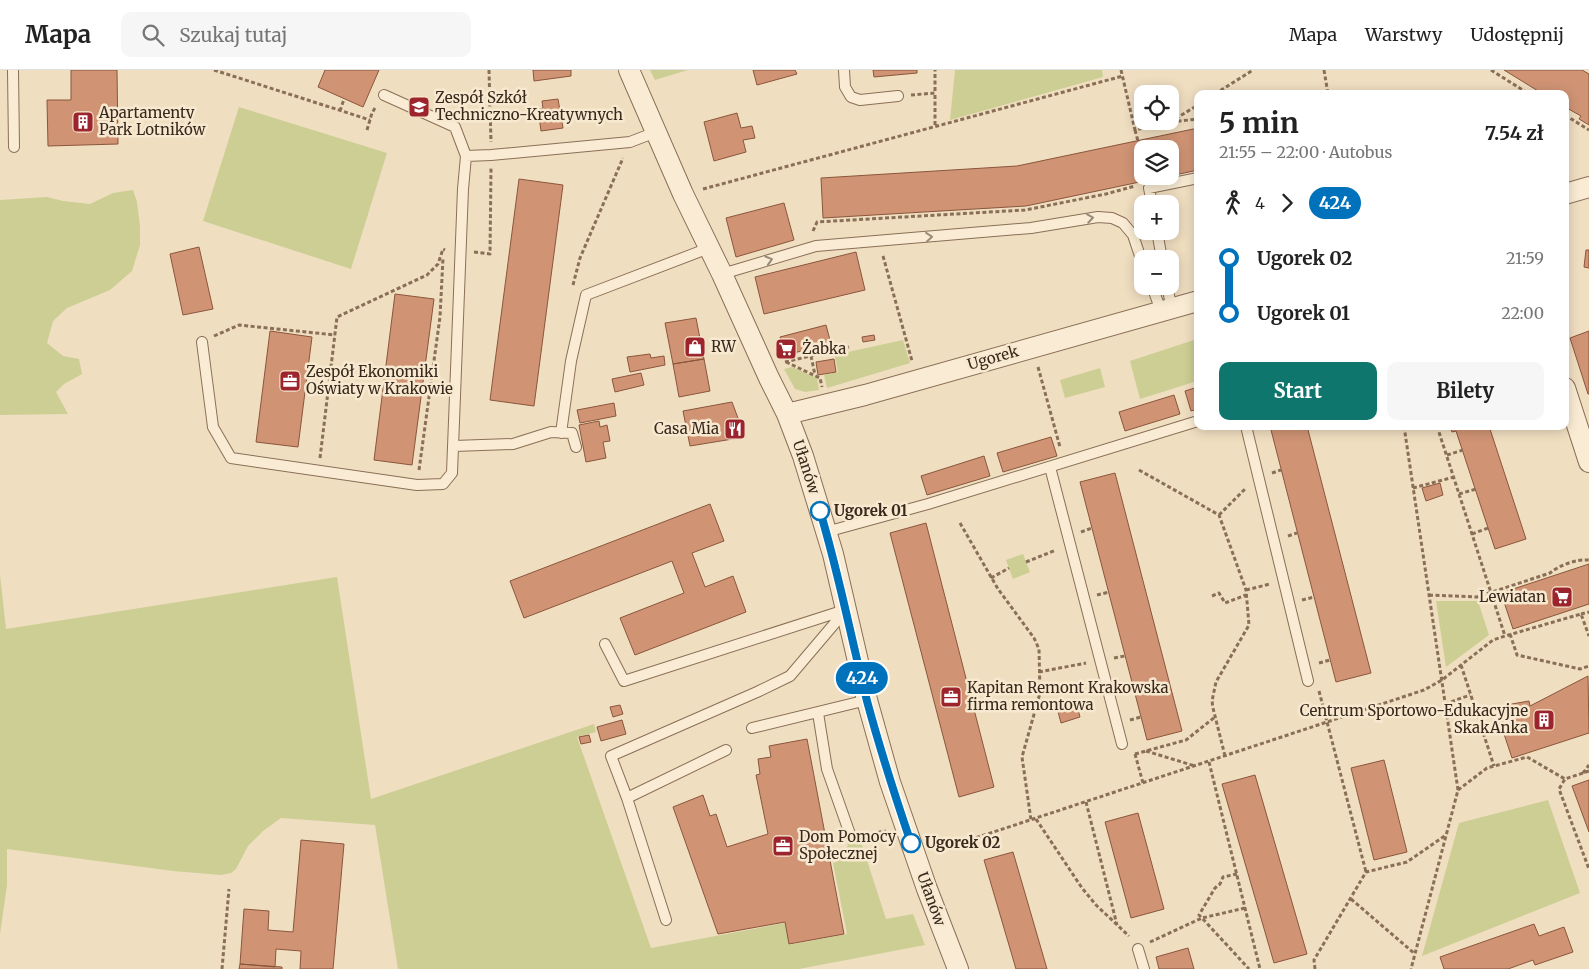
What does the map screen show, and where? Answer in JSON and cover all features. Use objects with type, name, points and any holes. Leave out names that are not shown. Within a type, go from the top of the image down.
[{"type":"street","name":"Ułanów","points":[[629,70],[683,194],[787,414],[803,456],[833,554],[867,700],[890,782],[927,890],[958,969]]},
{"type":"street","points":[[1569,193],[1589,187]]},
{"type":"street","name":"Ugorek","points":[[787,414],[865,395],[1194,302]]},
{"type":"street","points":[[1569,400],[1589,462]]},
{"type":"lane","points":[[12,70],[14,147]]},
{"type":"lane","points":[[844,70],[845,88],[851,97],[860,100],[898,96]]},
{"type":"lane","points":[[202,342],[212,427],[231,458],[417,485],[443,484],[452,473],[460,251],[466,156],[455,127],[384,95]]},
{"type":"lane","points":[[466,156],[630,142],[656,132]]},
{"type":"lane","points":[[1150,195],[1149,188],[1194,179]]},
{"type":"lane","points":[[722,274],[816,246],[1031,228],[1098,216],[1112,218],[1124,223],[1133,235],[1138,250]]},
{"type":"lane","points":[[561,433],[571,361],[586,295],[709,248]]},
{"type":"lane","points":[[1157,295],[1166,310]]},
{"type":"lane","points":[[1166,310],[1167,295]]},
{"type":"lane","points":[[826,532],[900,512],[1194,422]]},
{"type":"lane","points":[[1247,430],[1308,681]]},
{"type":"lane","points":[[454,446],[513,444],[551,432],[572,434],[576,446]]},
{"type":"lane","points":[[1050,467],[1122,744]]},
{"type":"lane","points":[[605,644],[624,681],[846,610]]},
{"type":"lane","points":[[666,920],[627,798],[611,756],[790,676],[846,610]]},
{"type":"lane","points":[[752,728],[867,700]]},
{"type":"lane","points":[[818,712],[827,769],[851,837]]},
{"type":"lane","points":[[627,798],[726,750]]},
{"type":"lane","points":[[1142,946],[1144,969]]},
{"type":"path","points":[[214,70],[370,120]]},
{"type":"path","points":[[443,250],[490,254],[491,155],[489,70]]},
{"type":"path","points":[[935,70],[935,125]]},
{"type":"path","points":[[1122,70],[1134,126]]},
{"type":"path","points":[[1221,90],[1253,70]]},
{"type":"path","points":[[1324,70],[1327,90]]},
{"type":"path","points":[[1491,70],[1524,90]]},
{"type":"path","points":[[683,194],[1123,76]]},
{"type":"path","points":[[898,96],[935,93]]},
{"type":"path","points":[[367,130],[372,113],[384,95]]},
{"type":"path","points":[[340,111],[344,99]]},
{"type":"path","points":[[1179,117],[1194,107]]},
{"type":"path","points":[[1569,118],[1589,130]]},
{"type":"path","points":[[1179,121],[1194,119]]},
{"type":"path","points":[[1135,130],[1138,140]]},
{"type":"path","points":[[804,250],[817,222],[1025,210],[1106,194],[1126,188]]},
{"type":"path","points":[[879,240],[916,380]]},
{"type":"path","points":[[318,471],[337,317],[427,275],[438,264],[443,250]]},
{"type":"path","points":[[417,485],[440,317],[443,250]]},
{"type":"path","points":[[202,342],[239,325],[335,335]]},
{"type":"path","points":[[785,362],[848,346]]},
{"type":"path","points":[[1033,347],[1064,462]]},
{"type":"path","points":[[811,356],[815,376]]},
{"type":"path","points":[[780,360],[820,378],[823,392]]},
{"type":"path","points":[[1405,430],[1458,790],[1410,969]]},
{"type":"path","points":[[1438,430],[1505,636]]},
{"type":"path","points":[[1447,455],[1463,450]]},
{"type":"path","points":[[1139,470],[1219,515],[1246,590],[1248,625],[1216,682],[1212,701],[1225,756]]},
{"type":"path","points":[[1413,488],[1454,477]]},
{"type":"path","points":[[1459,494],[1476,489]]},
{"type":"path","points":[[960,523],[991,578],[1034,638],[1039,649],[1040,693],[1022,757],[1031,820]]},
{"type":"path","points":[[1472,534],[1488,528]]},
{"type":"path","points":[[1026,562],[1047,552],[1070,545]]},
{"type":"path","points":[[1429,596],[1477,597],[1550,573],[1557,568],[1589,560]]},
{"type":"path","points":[[991,578],[1009,568]]},
{"type":"path","points":[[1246,590],[1284,580]]},
{"type":"path","points":[[1212,596],[1219,593],[1225,603],[1246,595]]},
{"type":"path","points":[[939,850],[1424,690],[1442,680],[1493,640],[1589,612]]},
{"type":"path","points":[[1581,614],[1589,636]]},
{"type":"path","points":[[1510,634],[1517,655],[1580,669],[1589,666]]},
{"type":"path","points":[[1040,672],[1100,660]]},
{"type":"path","points":[[1313,664],[1330,660]]},
{"type":"path","points":[[1461,665],[1494,766]]},
{"type":"path","points":[[1308,681],[1317,680],[1326,723],[1366,872],[1314,960],[1315,969]]},
{"type":"path","points":[[1445,704],[1470,695]]},
{"type":"path","points":[[1135,754],[1186,740],[1215,716]]},
{"type":"path","points":[[1122,744],[1132,741],[1143,784]]},
{"type":"path","points":[[1146,751],[1196,766]]},
{"type":"path","points":[[1458,790],[1487,768],[1527,756],[1565,779]]},
{"type":"path","points":[[1209,762],[1260,969]]},
{"type":"path","points":[[1583,773],[1589,765]]},
{"type":"path","points":[[1589,771],[1565,779],[1559,788],[1589,869]]},
{"type":"path","points":[[1086,802],[1118,926]]},
{"type":"path","points":[[1036,819],[1082,888],[1096,905],[1131,938]]},
{"type":"path","points":[[1366,872],[1407,862],[1446,835]]},
{"type":"path","points":[[1237,874],[1222,878],[1199,915],[1249,969]]},
{"type":"path","points":[[222,969],[229,889]]},
{"type":"path","points":[[1351,899],[1415,954]]},
{"type":"path","points":[[1142,946],[1202,918],[1245,908]]},
{"type":"green space","points":[[650,70],[688,70],[655,80]]},
{"type":"green space","points":[[955,70],[1102,70],[1103,77],[950,120]]},
{"type":"green space","points":[[239,107],[387,153],[351,269],[203,221]]},
{"type":"green space","points":[[133,190],[137,202],[140,245],[132,271],[110,290],[67,308],[53,321],[47,343],[63,356],[79,359],[82,374],[64,384],[56,392],[68,414],[0,415],[0,200],[47,197],[90,204],[113,193]]},
{"type":"green space","points":[[903,340],[910,363],[827,388],[824,375],[838,372],[834,352],[847,349],[848,352]]},
{"type":"green space","points":[[1194,340],[1194,382],[1140,399],[1130,361]]},
{"type":"green space","points":[[792,367],[817,378],[819,390],[805,392],[795,389],[784,369]]},
{"type":"green space","points":[[1100,368],[1105,387],[1065,398],[1060,380]]},
{"type":"green space","points":[[1023,554],[1030,572],[1013,579],[1006,560]]},
{"type":"green space","points":[[0,575],[6,629],[337,577],[371,799],[594,724],[596,732],[577,737],[651,948],[785,923],[789,945],[847,934],[833,863],[840,860],[844,855],[848,842],[860,839],[886,919],[913,914],[925,945],[799,969],[398,969],[375,825],[281,818],[263,831],[248,846],[236,869],[231,873],[221,875],[173,871],[7,849],[7,885],[0,934]]},
{"type":"green space","points":[[1436,601],[1478,601],[1489,635],[1446,667]]},
{"type":"green space","points":[[1548,800],[1580,893],[1422,956],[1459,823]]},
{"type":"building","name":"Apartamenty Park Lotników","points":[[71,70],[117,70],[118,144],[48,146],[47,100],[71,100]]},
{"type":"building","points":[[325,70],[379,70],[363,107],[318,87]]},
{"type":"building","points":[[533,70],[571,70],[571,76],[534,81]]},
{"type":"building","points":[[753,70],[795,70],[797,74],[757,85]]},
{"type":"building","points":[[873,70],[917,70],[917,73],[874,77]]},
{"type":"building","points":[[1504,70],[1582,70],[1589,74],[1589,125],[1579,119],[1581,116],[1569,109],[1569,90],[1536,90]]},
{"type":"building","points":[[558,99],[563,128],[541,131],[538,109],[543,109],[542,101]]},
{"type":"building","points":[[737,113],[741,128],[752,126],[755,138],[743,140],[746,152],[714,161],[704,122]]},
{"type":"building","points":[[1194,129],[1194,171],[1179,174],[1179,140],[1141,140]]},
{"type":"building","points":[[1134,141],[1134,183],[1026,206],[823,218],[821,178],[1017,166]]},
{"type":"building","points":[[519,179],[563,185],[534,406],[490,400]]},
{"type":"building","points":[[784,203],[794,240],[736,257],[726,218]]},
{"type":"building","points":[[199,247],[213,309],[183,315],[170,254]]},
{"type":"building","points":[[1586,250],[1589,250],[1589,268],[1584,267]]},
{"type":"building","points":[[856,252],[865,290],[764,314],[755,277]]},
{"type":"building","points":[[395,294],[434,299],[412,465],[374,460]]},
{"type":"building","points":[[696,318],[704,359],[673,364],[665,323]]},
{"type":"building","points":[[826,325],[831,344],[785,355],[780,337]]},
{"type":"building","points":[[270,331],[312,337],[298,447],[256,442]]},
{"type":"building","points":[[1589,331],[1589,394],[1588,394],[1570,338]]},
{"type":"building","points":[[874,335],[875,340],[863,342],[862,337]]},
{"type":"building","points":[[650,354],[651,358],[664,356],[665,365],[630,372],[627,357]]},
{"type":"building","points":[[704,359],[710,391],[679,397],[673,364]]},
{"type":"building","points":[[834,359],[836,372],[818,375],[816,362]]},
{"type":"building","points":[[641,373],[644,385],[615,392],[612,379]]},
{"type":"building","points":[[1194,388],[1194,410],[1191,411],[1185,391]]},
{"type":"building","points":[[1174,395],[1180,414],[1125,431],[1119,412]]},
{"type":"building","points":[[732,402],[745,437],[690,446],[683,411]]},
{"type":"building","points":[[614,403],[616,416],[580,423],[577,410]]},
{"type":"building","points":[[599,421],[600,427],[607,425],[610,441],[603,442],[606,458],[586,462],[579,425]]},
{"type":"building","points":[[1271,430],[1308,430],[1371,673],[1336,682]]},
{"type":"building","points":[[1451,430],[1490,430],[1526,539],[1495,549],[1456,431],[1452,432]]},
{"type":"building","points":[[1051,437],[1057,456],[1003,472],[997,453]]},
{"type":"building","points":[[984,456],[990,476],[927,495],[921,476]]},
{"type":"building","points":[[1115,473],[1182,731],[1147,740],[1080,482]]},
{"type":"building","points":[[1440,483],[1443,495],[1426,501],[1422,488]]},
{"type":"building","points":[[710,504],[724,541],[692,553],[705,587],[733,576],[746,612],[635,655],[620,618],[684,593],[672,561],[524,618],[510,581]]},
{"type":"building","points":[[926,523],[994,787],[959,797],[890,533]]},
{"type":"building","points":[[1589,564],[1589,604],[1513,629],[1501,593]]},
{"type":"building","name":"Centrum Sportowo-Edukacyjne SkakAnka","points":[[1588,676],[1589,733],[1512,758],[1495,707],[1529,701],[1530,706]]},
{"type":"building","points":[[1075,699],[1080,717],[1061,723],[1056,704]]},
{"type":"building","points":[[620,705],[623,714],[613,717],[610,707]]},
{"type":"building","points":[[622,720],[626,734],[601,741],[597,727]]},
{"type":"building","points":[[589,735],[591,742],[581,744],[579,737]]},
{"type":"building","points":[[807,739],[844,934],[789,944],[785,922],[718,934],[673,807],[703,795],[710,816],[716,814],[727,847],[768,834],[756,775],[760,774],[758,759],[771,757],[769,746]]},
{"type":"building","points":[[1384,760],[1407,852],[1374,860],[1351,768]]},
{"type":"building","points":[[1255,775],[1307,954],[1274,963],[1222,784]]},
{"type":"building","points":[[1589,780],[1589,832],[1572,786]]},
{"type":"building","points":[[1138,813],[1164,909],[1131,918],[1105,822]]},
{"type":"building","points":[[301,840],[344,844],[333,969],[300,969],[301,951],[276,949],[275,967],[240,964],[244,909],[269,911],[268,930],[293,932]]},
{"type":"building","points":[[1013,852],[1047,969],[1016,969],[984,860]]},
{"type":"building","points":[[1534,924],[1539,936],[1564,927],[1573,952],[1535,965],[1533,960],[1508,969],[1444,969],[1440,957]]},
{"type":"building","points":[[1188,948],[1194,969],[1159,969],[1156,957]]},
{"type":"building","points":[[240,964],[282,967],[282,969],[239,969]]},
{"type":"bus line","name":"424","points":[[820,511],[833,554],[867,700],[890,782],[911,843]]},
{"type":"place","name":"Zespół Szkół Techniczno-Kreatywnych","points":[[419,107]]},
{"type":"place","name":"Apartamenty Park Lotników","points":[[83,122]]},
{"type":"place","name":"RW","points":[[695,347]]},
{"type":"place","name":"Żabka","points":[[786,349]]},
{"type":"place","name":"Zespół Ekonomiki Oświaty w Krakowie","points":[[290,381]]},
{"type":"place","name":"Casa Mia","points":[[735,429]]},
{"type":"place","name":"Ugorek 01","points":[[820,511]]},
{"type":"place","name":"Lewiatan","points":[[1562,597]]},
{"type":"place","name":"Kapitan Remont Krakowska firma remontowa","points":[[951,697]]},
{"type":"place","name":"Centrum Sportowo-Edukacyjne SkakAnka","points":[[1544,720]]},
{"type":"place","name":"Ugorek 02","points":[[911,843]]},
{"type":"place","name":"Dom Pomocy Społecznej","points":[[783,846]]}]
